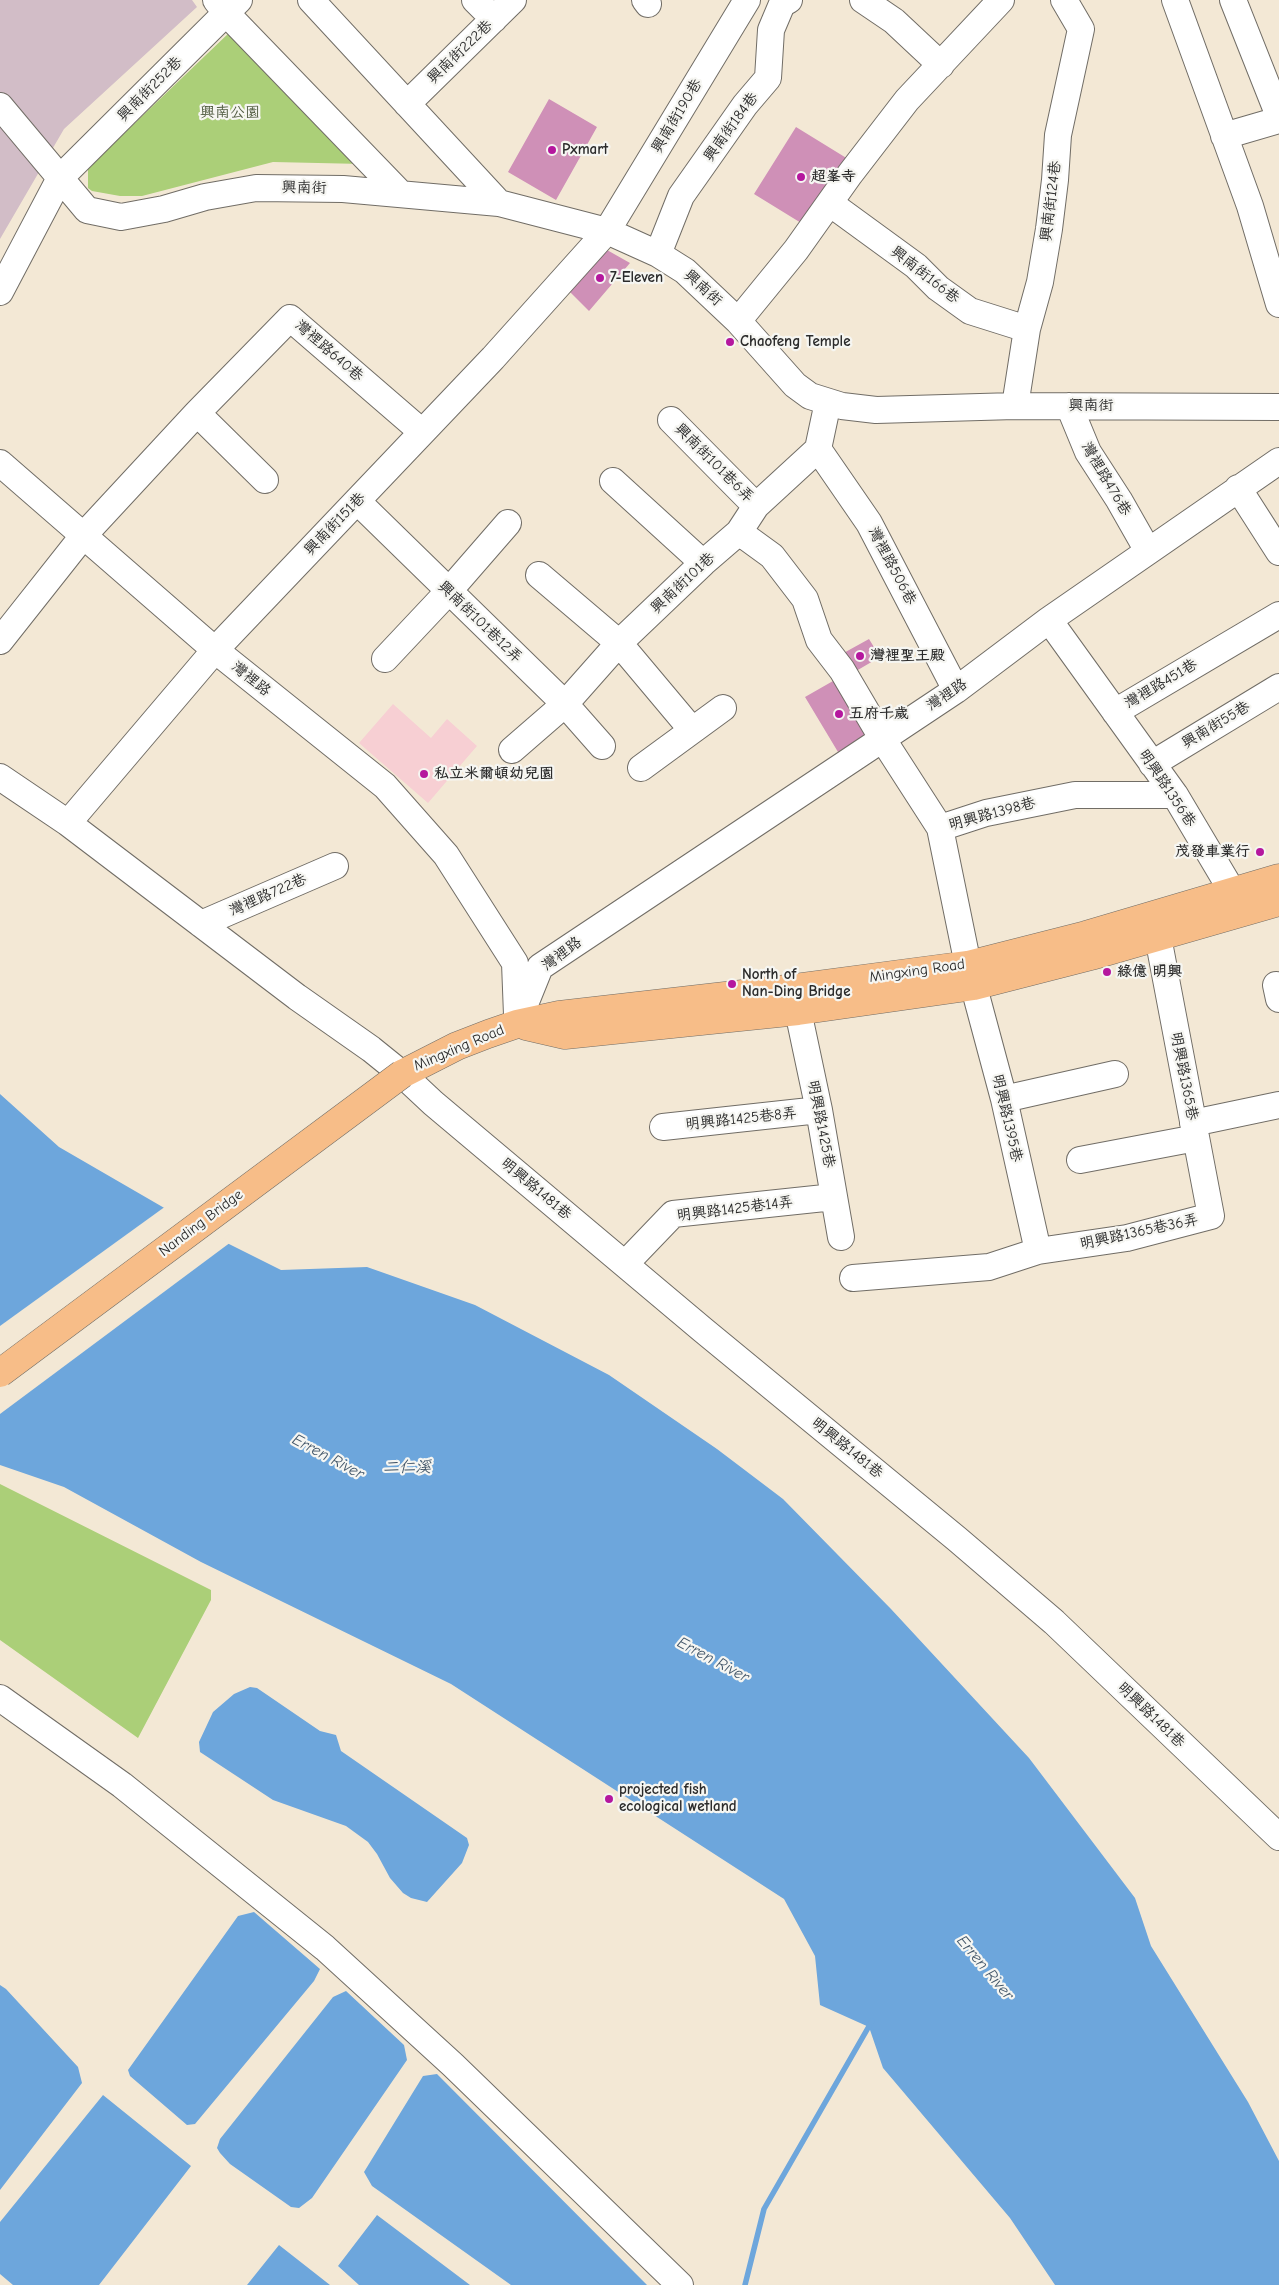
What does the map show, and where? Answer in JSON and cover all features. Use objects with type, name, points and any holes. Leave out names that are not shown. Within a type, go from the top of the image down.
[{"type":"main road","name":"Mingxing Road","points":[[402,1074],[458,1046],[517,1024],[559,1015],[795,988],[971,976],[1086,935],[1279,878]]},
{"type":"main road","name":"Mingxing Road","points":[[517,1024],[565,1035],[798,1011],[1158,937],[1279,902]]},
{"type":"main road","name":"Nanding Bridge","points":[[0,1373],[402,1074]]},
{"type":"street","points":[[311,0],[499,203]]},
{"type":"street","points":[[475,0],[494,19]]},
{"type":"street","name":"興南街222巷","points":[[407,104],[513,0]]},
{"type":"street","name":"興南街190巷","points":[[607,231],[747,0]]},
{"type":"street","name":"興南街184巷","points":[[658,254],[681,196],[745,105],[768,78],[771,30],[782,4],[789,0]]},
{"type":"street","points":[[863,0],[894,21],[941,65]]},
{"type":"street","points":[[738,321],[796,250],[831,204],[850,174],[907,100],[1001,0]]},
{"type":"street","name":"興南街124巷","points":[[1015,406],[1027,329],[1040,282],[1055,180],[1058,134],[1080,29],[1064,0]]},
{"type":"street","points":[[1175,0],[1250,206],[1279,304]]},
{"type":"street","points":[[1234,0],[1279,116]]},
{"type":"street","points":[[227,4],[400,193]]},
{"type":"street","name":"興南街252巷","points":[[60,178],[227,4]]},
{"type":"street","name":"興南街","points":[[0,106],[87,210],[121,217],[164,209],[205,196],[256,188],[343,189],[499,203],[607,231],[658,254],[684,271],[738,321],[795,385],[810,396],[828,402],[876,410],[1015,406],[1279,407]]},
{"type":"street","points":[[1224,136],[1279,120]]},
{"type":"street","points":[[0,292],[60,178]]},
{"type":"street","name":"興南街166巷","points":[[831,204],[846,213],[875,237],[916,266],[938,288],[970,311],[1027,329]]},
{"type":"street","name":"興南街151巷","points":[[68,823],[215,650],[493,358],[607,231]]},
{"type":"street","name":"灣裡路640巷","points":[[0,641],[83,536],[197,413],[290,318],[422,432]]},
{"type":"street","points":[[818,449],[828,402]]},
{"type":"street","name":"灣裡路476巷","points":[[1069,406],[1088,452],[1120,500],[1148,551]]},
{"type":"street","points":[[197,413],[265,480]]},
{"type":"street","name":"興南街101巷6弄","points":[[671,420],[756,506]]},
{"type":"street","name":"興南街101巷","points":[[512,750],[565,704],[619,643],[703,563],[739,532],[756,506],[818,449]]},
{"type":"street","name":"灣裡路506巷","points":[[818,449],[869,523],[956,690]]},
{"type":"street","name":"灣裡路","points":[[517,1024],[540,967],[956,690],[1049,620],[1279,461]]},
{"type":"street","name":"灣裡路","points":[[0,463],[215,650],[385,786],[446,855],[515,963],[517,1024]]},
{"type":"street","points":[[614,482],[703,563]]},
{"type":"street","points":[[1238,488],[1279,552]]},
{"type":"street","name":"興南街101巷12弄","points":[[356,501],[565,704],[602,746]]},
{"type":"street","points":[[384,660],[448,592],[508,523]]},
{"type":"street","points":[[739,532],[772,556],[806,600],[819,640],[842,670],[882,738],[940,828]]},
{"type":"street","points":[[539,575],[619,643],[692,730]]},
{"type":"street","name":"灣裡路451巷","points":[[1049,620],[1115,712],[1279,615]]},
{"type":"street","name":"興南街55巷","points":[[1152,764],[1279,686]]},
{"type":"street","points":[[641,768],[723,708]]},
{"type":"street","name":"明興路1356巷","points":[[1115,712],[1174,795],[1232,891]]},
{"type":"street","points":[[0,777],[68,823],[402,1074]]},
{"type":"street","name":"明興路1398巷","points":[[971,976],[940,828],[986,813],[1075,795],[1174,795]]},
{"type":"street","name":"灣裡路722巷","points":[[202,924],[335,866]]},
{"type":"street","name":"明興路1365巷","points":[[1158,937],[1211,1216]]},
{"type":"street","name":"明興路1395巷","points":[[971,976],[1004,1099],[1038,1251]]},
{"type":"street","name":"明興路1425巷","points":[[798,1011],[820,1110],[841,1237]]},
{"type":"street","name":"明興路1481巷","points":[[402,1074],[433,1104],[763,1380],[957,1539],[1054,1622],[1279,1837]]},
{"type":"street","points":[[1004,1099],[1115,1074]]},
{"type":"street","points":[[1080,1160],[1195,1130],[1279,1105]]},
{"type":"street","name":"明興路1425巷8弄","points":[[663,1128],[820,1110]]},
{"type":"street","name":"明興路1425巷14弄","points":[[626,1264],[673,1214],[834,1197]]},
{"type":"street","name":"明興路1365巷36弄","points":[[1038,1251],[1126,1238],[1211,1216]]},
{"type":"street","points":[[853,1278],[988,1267],[1038,1251]]},
{"type":"street","points":[[0,1698],[122,1785],[325,1948],[453,2065],[680,2285]]},
{"type":"shaded area","points":[[0,0],[192,0],[197,7],[64,129],[0,239]]},
{"type":"shaded area","name":"私立米爾頓幼兒園","points":[[393,704],[431,738],[447,719],[477,746],[428,803],[359,743]]},
{"type":"green space","name":"興南公園","points":[[231,31],[363,164],[273,162],[142,196],[120,196],[92,191],[88,188],[88,168]]},
{"type":"green space","points":[[0,1484],[211,1590],[211,1600],[138,1738],[0,1640]]},
{"type":"water","name":"二仁溪","points":[[0,1094],[59,1147],[211,1235],[281,1270],[367,1267],[475,1305],[609,1375],[717,1449],[783,1499],[891,1609],[1029,1758],[1135,1898],[1151,1946],[1248,2102],[1279,2161],[1279,2285],[1055,2285],[1010,2218],[883,2068],[869,2027],[820,2005],[815,1956],[784,1899],[451,1684],[201,1562],[64,1487],[0,1465]]},
{"type":"water","points":[[250,1687],[257,1688],[320,1731],[336,1735],[341,1751],[467,1838],[469,1845],[462,1863],[427,1902],[411,1898],[403,1893],[390,1878],[368,1842],[346,1826],[273,1800],[200,1752],[199,1742],[213,1712],[234,1694]]},
{"type":"water","points":[[254,1912],[320,1969],[314,1981],[195,2124],[187,2125],[130,2076],[128,2070],[238,1916]]},
{"type":"water","points":[[0,1985],[6,1989],[78,2067],[82,2083],[0,2190]]},
{"type":"water","points":[[346,1991],[404,2045],[407,2060],[312,2198],[299,2208],[291,2207],[230,2164],[217,2148],[220,2139],[333,1997]]},
{"type":"water","points":[[437,2074],[647,2285],[511,2285],[372,2186],[364,2172],[423,2076]]},
{"type":"water","points":[[103,2095],[191,2166],[99,2285],[13,2285],[0,2274],[0,2222]]},
{"type":"water","points":[[377,2215],[470,2285],[359,2285],[338,2266]]},
{"type":"water","points":[[279,2245],[330,2285],[247,2285]]},
{"type":"pier","points":[[166,1206],[231,1242],[0,1414],[0,1326]]},
{"type":"building","name":"Pxmart","points":[[549,99],[597,127],[556,200],[508,172]]},
{"type":"building","name":"超峯寺","points":[[796,127],[848,159],[806,226],[754,194]]},
{"type":"building","name":"7-Eleven","points":[[607,250],[630,263],[589,311],[570,292]]},
{"type":"building","name":"灣裡聖王殿","points":[[869,639],[880,657],[851,674],[840,655]]},
{"type":"building","name":"五府千歲","points":[[840,677],[872,731],[838,752],[805,697]]},
{"type":"waterway","points":[[745,2285],[764,2209],[872,2021]]},
{"type":"place","name":"Pxmart","points":[[552,150]]},
{"type":"place","name":"超峯寺","points":[[801,177]]},
{"type":"place","name":"7-Eleven","points":[[600,278]]},
{"type":"place","name":"Chaofeng Temple","points":[[730,342]]},
{"type":"place","name":"灣裡聖王殿","points":[[860,656]]},
{"type":"place","name":"五府千歲","points":[[839,714]]},
{"type":"place","name":"私立米爾頓幼兒園","points":[[424,774]]},
{"type":"place","name":"茂發車業行","points":[[1260,852]]},
{"type":"place","name":"綠億 明興","points":[[1107,972]]},
{"type":"place","name":"North of Nan-Ding Bridge","points":[[732,984]]},
{"type":"place","name":"projected fish ecological wetland","points":[[609,1799]]},
{"type":"water label","name":"Erren River","points":[[328,1457]]},
{"type":"water label","name":"Erren River","points":[[713,1660]]},
{"type":"water label","name":"Erren River","points":[[985,1968]]}]
